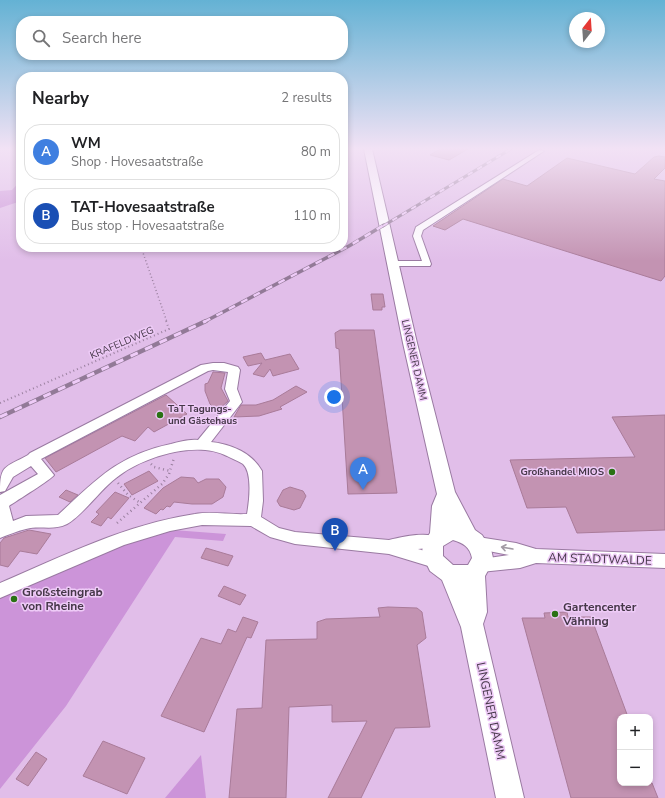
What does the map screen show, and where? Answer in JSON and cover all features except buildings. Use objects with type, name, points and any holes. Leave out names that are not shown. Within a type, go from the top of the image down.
[{"type":"main road","name":"LINGENER DAMM","points":[[377,186],[446,494],[472,539]]},
{"type":"main road","name":"LINGENER DAMM","points":[[446,494],[442,506],[440,553],[459,592],[463,609],[472,624],[510,798]]},
{"type":"main road","points":[[452,532],[472,539],[482,550],[483,558],[478,568],[467,575],[440,553],[452,532]]},
{"type":"main road","name":"LINGENER DAMM","points":[[472,624],[476,612],[478,568]]},
{"type":"street","points":[[393,264],[427,264],[417,236],[419,228],[485,186]]},
{"type":"street","points":[[0,486],[8,473],[33,459],[35,456],[205,368],[215,365],[224,366],[234,370],[231,389],[236,402],[202,444]]},
{"type":"street","points":[[33,459],[47,475],[0,502],[4,530],[26,522],[55,522],[63,519],[111,474],[143,457],[176,447],[202,444],[223,448],[248,461],[255,471],[256,501],[254,520]]},
{"type":"street","points":[[0,591],[80,556],[165,526],[197,520],[240,522],[254,520],[275,532],[294,538],[440,553]]},
{"type":"street","name":"AM STADTWALDE","points":[[472,539],[536,556],[665,561]]},
{"type":"street","name":"AM STADTWALDE","points":[[478,568],[520,561],[536,556]]},
{"type":"path","name":"KRAFELDWEG","points":[[0,403],[169,330],[143,252]]},
{"type":"path","points":[[118,523],[139,502],[161,486],[170,471],[176,447]]},
{"type":"path","points":[[143,457],[154,467],[170,471]]},
{"type":"path","points":[[111,474],[128,494],[139,502]]},
{"type":"shaded area","points":[[16,186],[16,203],[0,208],[0,191],[12,190]]},
{"type":"shaded area","points":[[173,530],[226,534],[223,541],[175,537],[66,706],[0,789],[0,596],[138,538]]},
{"type":"shaded area","points":[[201,755],[206,798],[165,798]]},
{"type":"railway","points":[[383,226],[449,186]]},
{"type":"railway","points":[[348,247],[384,225]]},
{"type":"railway","points":[[205,321],[338,252]]},
{"type":"railway","points":[[0,417],[205,321]]},
{"type":"place","name":"TaT Tagungs- und Gästehaus","points":[[160,415]]},
{"type":"place","name":"Großhandel MIOS","points":[[612,472]]},
{"type":"place","name":"WM","points":[[363,490]]},
{"type":"place","name":"TAT-Hovesaatstraße","points":[[335,551]]},
{"type":"place","name":"Großsteingrab von Rheine","points":[[14,599]]},
{"type":"place","name":"Gartencenter Vähning","points":[[555,614]]}]
